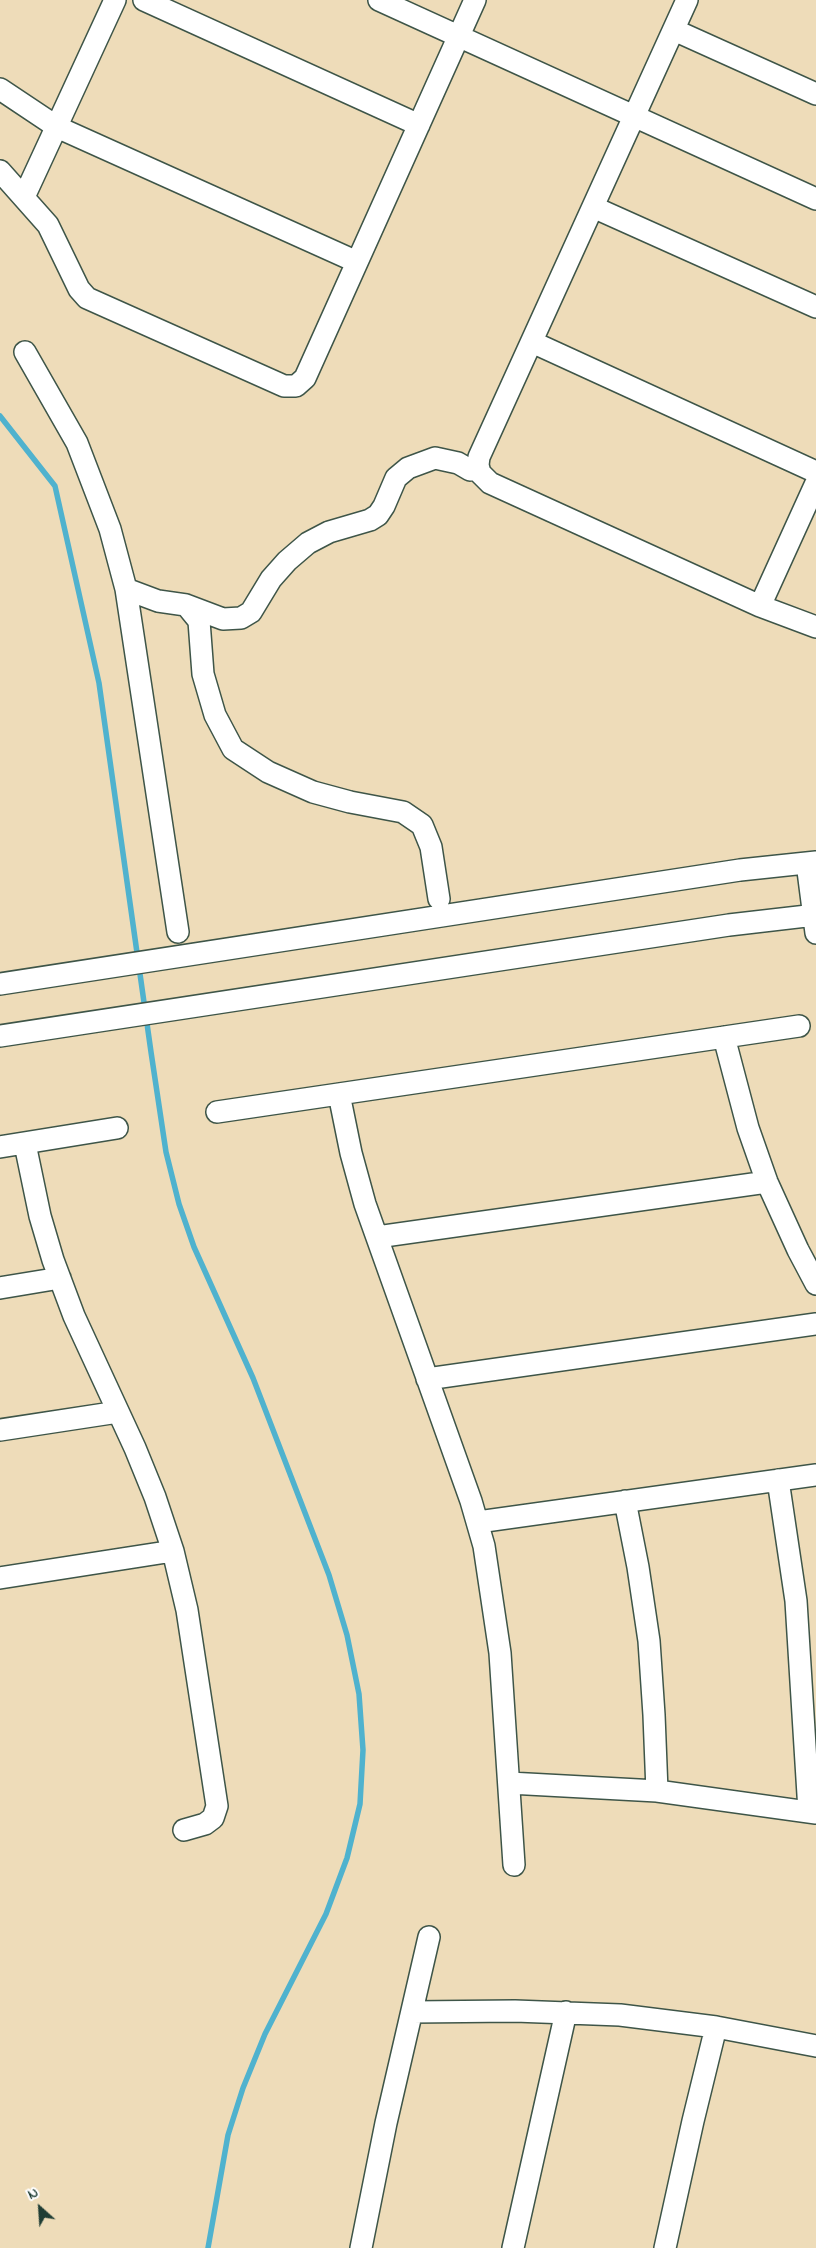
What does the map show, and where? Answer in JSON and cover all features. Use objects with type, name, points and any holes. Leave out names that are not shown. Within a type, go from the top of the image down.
[{"type":"street","points":[[24,197],[115,0]]},
{"type":"street","points":[[144,0],[419,125]]},
{"type":"street","points":[[379,0],[816,199]]},
{"type":"street","points":[[0,171],[48,225],[80,289],[87,298],[287,387],[296,386],[305,378],[475,0]]},
{"type":"street","points":[[688,0],[479,457],[480,472],[484,478],[760,606],[816,627]]},
{"type":"street","points":[[674,30],[816,94]]},
{"type":"street","points":[[0,89],[56,127],[357,262]]},
{"type":"street","points":[[593,207],[816,307]]},
{"type":"street","points":[[532,342],[816,472]]},
{"type":"street","points":[[25,352],[77,443],[110,529],[126,589],[178,932]]},
{"type":"street","points":[[126,589],[158,600],[186,605],[223,619],[241,618],[251,612],[271,579],[287,561],[308,543],[329,532],[370,520],[378,515],[396,478],[408,468],[435,458],[458,463],[470,470]]},
{"type":"street","points":[[760,606],[816,483]]},
{"type":"street","points":[[186,605],[200,621],[203,674],[216,715],[233,748],[268,772],[313,792],[350,802],[403,812],[422,826],[431,847],[438,899]]},
{"type":"street","points":[[0,984],[740,870],[812,862],[815,921],[729,926],[0,1036]]},
{"type":"street","points":[[217,1112],[799,1026]]},
{"type":"street","points":[[724,1037],[748,1128],[767,1182],[798,1250],[816,1284]]},
{"type":"street","points":[[339,1094],[352,1153],[377,1237],[478,1522],[492,1591],[500,1653],[514,1865]]},
{"type":"street","points":[[0,1147],[117,1128]]},
{"type":"street","points":[[25,1144],[40,1216],[60,1278],[74,1316],[155,1497],[173,1551],[193,1644],[217,1806],[213,1818],[205,1824],[184,1830]]},
{"type":"street","points":[[377,1237],[767,1182]]},
{"type":"street","points":[[0,1288],[60,1278]]},
{"type":"street","points":[[427,1379],[816,1324]]},
{"type":"street","points":[[0,1430],[118,1412]]},
{"type":"street","points":[[478,1522],[816,1475]]},
{"type":"street","points":[[510,1783],[657,1791],[813,1812],[808,1664],[796,1601],[778,1480]]},
{"type":"street","points":[[625,1501],[638,1567],[648,1641],[657,1791]]},
{"type":"street","points":[[0,1578],[173,1551]]},
{"type":"street","points":[[361,2248],[386,2123],[429,1937]]},
{"type":"street","points":[[412,2012],[566,2012],[620,2015],[716,2026],[816,2046]]},
{"type":"street","points":[[513,2248],[566,2012]]},
{"type":"street","points":[[665,2248],[688,2139],[716,2026]]},
{"type":"waterway","points":[[0,416],[55,486],[99,683],[166,1152],[179,1204],[194,1247],[253,1378],[329,1575],[347,1635],[359,1694],[363,1750],[360,1804],[347,1858],[326,1914],[265,2034],[243,2088],[228,2135],[208,2248]]}]
